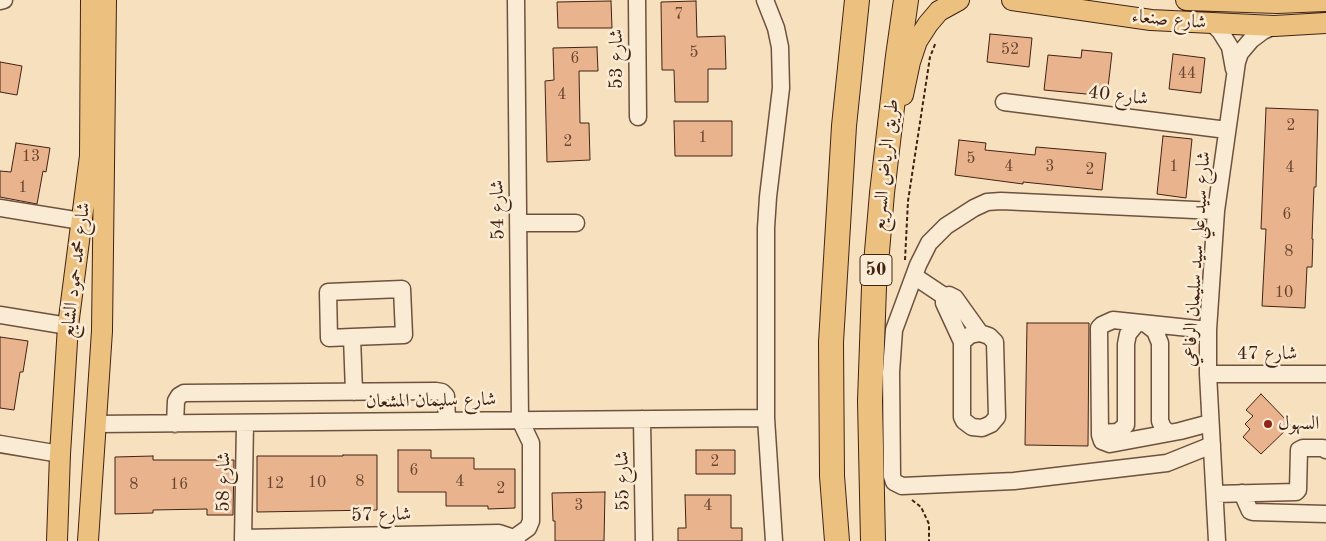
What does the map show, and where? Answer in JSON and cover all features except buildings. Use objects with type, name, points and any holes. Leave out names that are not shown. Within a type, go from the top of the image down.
[{"type":"highway","name":"50","points":[[837,541],[832,476],[831,342],[844,126],[857,0]]},
{"type":"highway","name":"طريق الرياض السريع","points":[[873,541],[871,520],[870,401],[874,287],[882,192],[906,0]]},
{"type":"main road","name":"شارع محمد حمود الشايع","points":[[60,537],[60,454],[69,324],[90,156],[91,0]]},
{"type":"main road","name":"شارع محمد حمود الشايع","points":[[86,537],[102,331],[106,0]]},
{"type":"main road","points":[[882,192],[910,62],[917,41],[939,11],[959,0]]},
{"type":"main road","name":"شارع صنعاء","points":[[1012,0],[1047,3],[1151,20],[1274,26],[1326,23]]},
{"type":"main road","name":"شارع صنعاء","points":[[1186,0],[1326,1]]},
{"type":"main road","points":[[69,324],[74,317],[86,314],[92,315],[97,319],[102,331]]},
{"type":"street","points":[[0,1],[4,0]]},
{"type":"street","name":"شارع 54","points":[[516,0],[520,420]]},
{"type":"street","name":"شارع 53","points":[[637,0],[638,117]]},
{"type":"street","points":[[765,0],[776,28],[780,47],[781,88],[766,228],[766,418],[774,541]]},
{"type":"street","name":"شارع سيد علي سيد سليمان الرفاعي","points":[[1213,24],[1230,47],[1235,71]]},
{"type":"street","name":"شارع سيد علي سيد سليمان الرفاعي","points":[[1217,541],[1208,374],[1208,330],[1216,212],[1235,71],[1240,53],[1256,35],[1274,26]]},
{"type":"street","name":"شارع 40","points":[[1004,102],[1227,130]]},
{"type":"street","points":[[1212,445],[1167,464],[1014,481],[902,486],[894,482],[892,476],[891,372],[894,330],[909,272],[929,243],[946,226],[974,208],[987,202],[1001,201],[1216,212]]},
{"type":"street","points":[[0,208],[81,221]]},
{"type":"street","points":[[518,223],[576,223]]},
{"type":"street","points":[[909,272],[944,296],[949,295],[955,298],[980,333]]},
{"type":"street","points":[[402,289],[404,335],[352,337],[330,338],[328,292],[402,289]]},
{"type":"street","points":[[944,296],[944,303],[962,342],[962,417],[968,425],[982,428],[991,424],[997,416],[995,342],[989,336],[980,333],[970,335],[962,342]]},
{"type":"street","points":[[0,315],[69,324]]},
{"type":"street","points":[[1165,429],[1110,444],[1102,441],[1100,433],[1099,328],[1112,320],[1208,330]]},
{"type":"street","points":[[1100,433],[1118,432],[1126,425],[1126,344],[1128,334],[1141,323]]},
{"type":"street","points":[[1141,323],[1155,332],[1160,343],[1165,429]]},
{"type":"street","points":[[352,337],[354,392]]},
{"type":"street","name":"شارع 47","points":[[1208,374],[1326,374]]},
{"type":"street","points":[[175,424],[176,401],[184,393],[442,392],[446,396],[447,421]]},
{"type":"street","name":"شارع سليمان المشعان","points":[[95,424],[766,418]]},
{"type":"street","name":"شارع 55","points":[[642,419],[644,541]]},
{"type":"street","points":[[515,540],[528,528],[531,521],[531,443],[520,420]]},
{"type":"street","name":"شارع 58","points":[[243,540],[245,423]]},
{"type":"street","points":[[1126,425],[1143,429],[1165,429],[1210,423]]},
{"type":"street","points":[[0,444],[60,454]]},
{"type":"street","points":[[1214,494],[1296,492],[1298,490],[1299,450],[1303,448],[1324,448],[1326,450]]},
{"type":"street","points":[[1242,493],[1250,511],[1253,512],[1326,514]]},
{"type":"street","name":"شارع 57","points":[[243,540],[499,533],[515,540]]},
{"type":"path","points":[[909,272],[908,201],[930,57],[937,38]]},
{"type":"path","points":[[902,486],[907,496],[921,507],[928,524],[929,541]]},
{"type":"place","name":"السهول","points":[[1268,424]]}]
